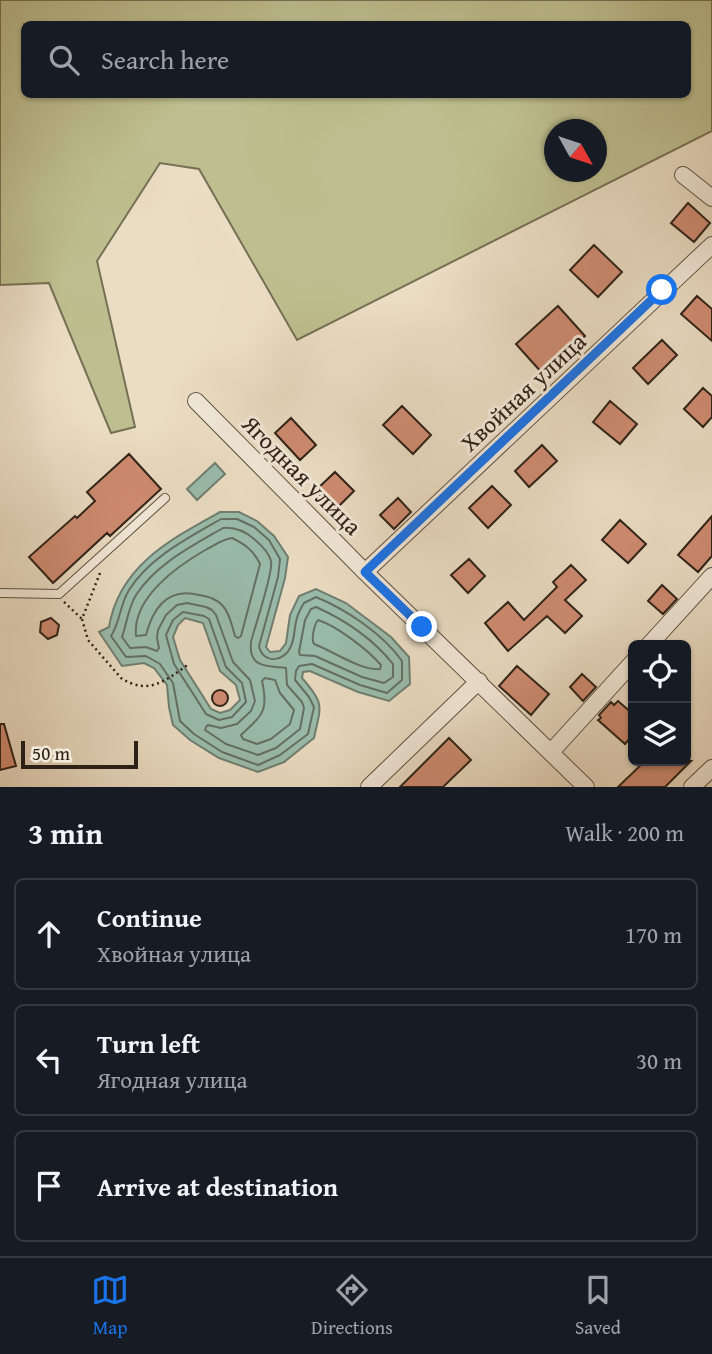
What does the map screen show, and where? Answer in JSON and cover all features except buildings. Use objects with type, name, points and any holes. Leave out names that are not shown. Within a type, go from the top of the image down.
[{"type":"street","points":[[683,175],[712,198]]},
{"type":"street","name":"Хвойная улица","points":[[365,572],[712,245]]},
{"type":"street","name":"Ягодная улица","points":[[196,401],[365,572],[586,787]]},
{"type":"street","points":[[654,640],[712,576]]},
{"type":"street","points":[[551,752],[628,667]]},
{"type":"street","points":[[369,787],[479,681]]},
{"type":"street","points":[[697,785],[712,768]]},
{"type":"lane","points":[[0,593],[58,594],[165,498]]},
{"type":"path","points":[[82,619],[101,573]]},
{"type":"path","points":[[54,594],[82,619],[88,640],[128,683],[146,687],[161,684],[189,664]]},
{"type":"shaded area","points":[[0,0],[712,0],[712,131],[297,340],[199,169],[160,163],[97,261],[135,427],[111,433],[49,283],[0,285]]},
{"type":"water","points":[[215,463],[225,474],[197,500],[187,489]]},
{"type":"water","points":[[220,512],[239,512],[257,521],[274,536],[288,557],[266,647],[270,652],[280,651],[286,643],[290,615],[299,596],[316,589],[346,603],[391,637],[409,657],[410,684],[389,701],[358,692],[310,671],[303,672],[302,678],[315,694],[319,706],[314,738],[284,762],[258,772],[219,758],[190,740],[173,725],[167,685],[154,668],[144,663],[122,666],[99,632],[109,627],[124,587],[150,557],[183,533]],"holes":[[[185,618],[203,623],[220,671],[236,685],[240,700],[230,710],[220,713],[211,709],[180,660],[173,637],[178,625]]]},
{"type":"route","points":[[422,627],[365,572],[662,290]]}]
